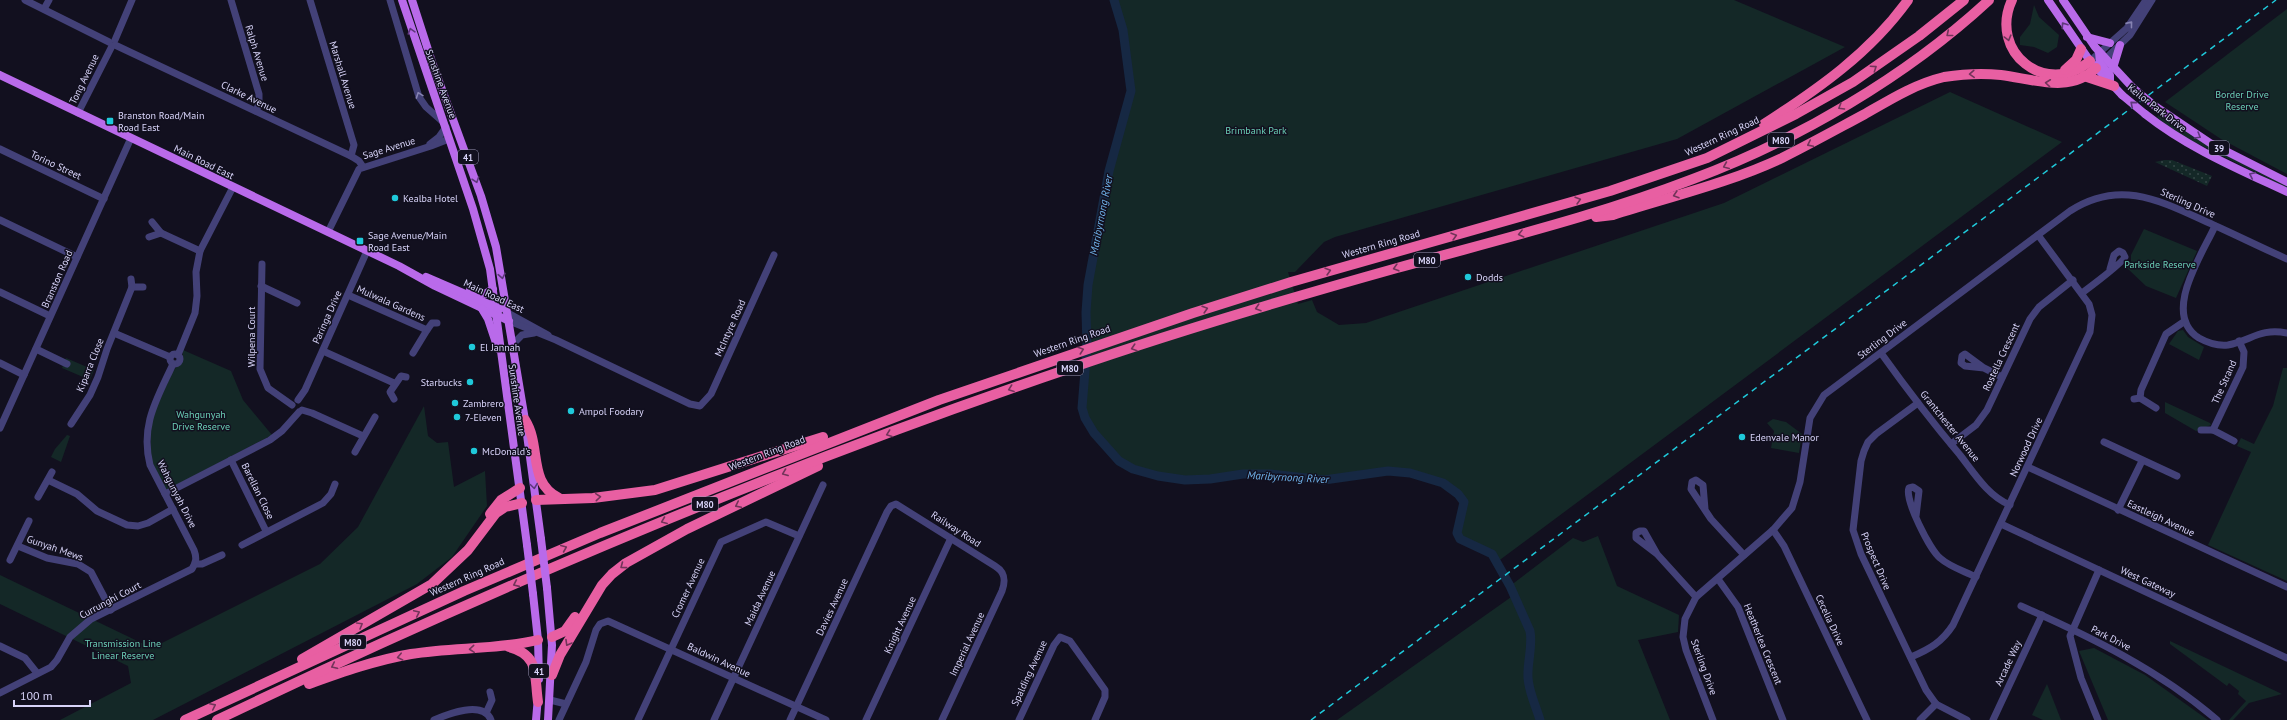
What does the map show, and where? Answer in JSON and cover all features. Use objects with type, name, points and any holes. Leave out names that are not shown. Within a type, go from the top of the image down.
[{"type":"highway","points":[[1729,146],[1850,63],[1887,27],[1908,0]]},
{"type":"highway","name":"Western Ring Road","points":[[185,720],[471,588],[906,406],[939,400],[1111,340],[1291,282],[1640,182],[1706,158],[1796,114],[1853,82],[1919,36],[1964,0]]},
{"type":"highway","name":"M80","points":[[221,718],[565,562],[750,486],[1065,370],[1295,296],[1559,224],[1698,178],[1779,141],[1834,111],[1894,74],[1935,44],[1989,0]]},
{"type":"highway","points":[[2012,0],[2006,23],[2007,35],[2013,51],[2024,63],[2034,70],[2058,74],[2098,63]]},
{"type":"highway","points":[[2058,74],[2074,63],[2081,49]]},
{"type":"highway","points":[[1559,224],[1613,214],[1759,168],[1822,138],[1905,90],[1932,80],[1958,75],[1986,74],[2054,84],[2073,82],[2084,76],[2098,63]]},
{"type":"highway","points":[[2084,76],[2112,84]]},
{"type":"highway","points":[[525,420],[532,432],[540,479],[547,490],[559,498]]},
{"type":"highway","points":[[536,500],[593,498],[655,490],[830,438]]},
{"type":"highway","points":[[552,637],[568,628],[588,597],[626,563],[655,545],[848,450]]},
{"type":"highway","points":[[468,550],[498,503],[520,488]]},
{"type":"highway","points":[[242,693],[424,589],[439,578],[468,550],[496,513],[505,507],[522,503]]},
{"type":"highway","points":[[552,675],[559,658],[602,585]]},
{"type":"highway","points":[[221,718],[290,690],[385,660],[412,654],[505,646],[538,640]]},
{"type":"highway","points":[[505,646],[524,652],[533,661],[538,702]]},
{"type":"main road","name":"Sunshine Avenue","points":[[402,0],[482,237],[493,289],[522,503],[538,640],[538,702],[536,720]]},
{"type":"main road","name":"Sunshine Avenue","points":[[412,0],[486,210],[500,265],[525,420],[547,588],[552,637],[552,675],[550,700]]},
{"type":"main road","name":"Keilor Park Drive","points":[[2048,0],[2081,49],[2098,63],[2112,84],[2122,95],[2145,114],[2198,149],[2287,192]]},
{"type":"main road","name":"Keilor Park Drive","points":[[2063,0],[2087,37],[2099,52],[2098,63]]},
{"type":"main road","points":[[2087,37],[2110,43]]},
{"type":"main road","points":[[2113,68],[2120,45]]},
{"type":"main road","name":"Keilor Park Drive","points":[[2098,63],[2113,68],[2132,87],[2155,106],[2210,143],[2287,182]]},
{"type":"main road","name":"Main Road East","points":[[0,75],[399,266],[482,309],[508,313]]},
{"type":"main road","points":[[442,88],[446,108],[454,130],[449,138]]},
{"type":"main road","name":"Main Road East","points":[[399,266],[437,281],[496,312],[509,321]]},
{"type":"main road","points":[[437,281],[450,283],[482,294],[493,289]]},
{"type":"main road","points":[[482,309],[488,319],[502,361]]},
{"type":"main road","points":[[522,503],[536,500]]},
{"type":"main road","points":[[538,640],[552,637]]},
{"type":"main road","points":[[541,720],[544,705],[550,700]]},
{"type":"main road","name":"41","points":[[548,720],[550,700]]},
{"type":"street","name":"Clarke Avenue","points":[[25,0],[351,156],[359,161],[363,167]]},
{"type":"street","points":[[44,9],[48,0]]},
{"type":"street","points":[[112,42],[132,0]]},
{"type":"street","name":"Ralph Avenue","points":[[231,0],[259,94],[259,104],[256,111]]},
{"type":"street","name":"Marshall Avenue","points":[[310,0],[354,145],[351,156]]},
{"type":"street","points":[[390,0],[419,97],[426,107],[445,126]]},
{"type":"street","points":[[2098,63],[2099,52],[2127,28],[2146,0]]},
{"type":"street","points":[[2098,63],[2120,45],[2138,25],[2152,0]]},
{"type":"street","name":"Tong Avenue","points":[[78,113],[112,42]]},
{"type":"street","name":"Sage Avenue","points":[[424,148],[439,137],[445,126]]},
{"type":"street","name":"Branston Road","points":[[0,428],[131,138]]},
{"type":"street","name":"Sage Avenue","points":[[328,232],[353,177],[363,167],[438,144],[449,138]]},
{"type":"street","points":[[438,144],[446,145],[453,150]]},
{"type":"street","name":"Torino Street","points":[[0,149],[104,199]]},
{"type":"street","points":[[172,361],[172,355],[178,355],[195,313],[197,296],[196,272],[200,250],[235,188]]},
{"type":"street","name":"Sterling Drive","points":[[1713,720],[1686,650],[1683,637],[1685,618],[1696,597],[1773,530],[1792,508],[1800,482],[1809,423],[1817,404],[1824,395],[2083,203],[2104,196],[2120,194],[2137,195],[2158,200],[2287,259]]},
{"type":"street","points":[[0,220],[77,257]]},
{"type":"street","points":[[152,222],[161,233],[200,250]]},
{"type":"street","points":[[2216,226],[2187,288],[2182,308],[2185,321],[2196,336],[2212,344],[2229,345],[2258,333],[2276,331],[2287,333]]},
{"type":"street","points":[[149,237],[161,233]]},
{"type":"street","name":"Norwood Drive","points":[[1911,657],[1935,646],[1946,637],[1953,625],[2090,332],[2092,315],[2089,304],[2073,280],[2038,235]]},
{"type":"street","name":"Paringa Drive","points":[[165,494],[275,437],[290,421],[367,251]]},
{"type":"street","name":"McIntyre Road","points":[[700,406],[711,394],[774,255]]},
{"type":"street","name":"Wilpena Court","points":[[262,264],[260,369],[268,388],[284,400],[363,436]]},
{"type":"street","points":[[2082,293],[2110,269]]},
{"type":"street","name":"Kiparra Close","points":[[71,424],[90,395],[132,287],[131,279]]},
{"type":"street","name":"Rostella Crescent","points":[[1951,444],[1982,418],[2030,319],[2039,307],[2073,280]]},
{"type":"street","points":[[261,286],[297,304]]},
{"type":"street","points":[[132,287],[143,287]]},
{"type":"street","points":[[0,292],[50,316]]},
{"type":"street","name":"Mulwala Gardens","points":[[348,295],[427,330]]},
{"type":"street","name":"Main Road East","points":[[508,313],[556,340],[687,403],[700,406]]},
{"type":"street","name":"Main Road East","points":[[509,321],[535,333],[556,340]]},
{"type":"street","points":[[2156,408],[2137,398],[2166,334],[2185,321]]},
{"type":"street","name":"Mulwala Gardens","points":[[413,353],[432,323],[437,323]]},
{"type":"street","name":"Kiparra Close","points":[[114,333],[172,361]]},
{"type":"street","points":[[513,344],[522,335],[535,333]]},
{"type":"street","name":"The Strand","points":[[2213,430],[2243,367],[2244,352],[2239,341]]},
{"type":"street","points":[[36,349],[67,364]]},
{"type":"street","points":[[323,350],[394,383]]},
{"type":"street","name":"Grantchester Avenue","points":[[1882,352],[1918,403],[1991,492],[2010,505]]},
{"type":"street","name":"Wahgunyah Drive","points":[[172,361],[150,416],[146,438],[150,465],[194,550],[196,557],[195,564]]},
{"type":"street","points":[[0,363],[24,375]]},
{"type":"street","points":[[1984,368],[2002,377]]},
{"type":"street","points":[[394,399],[390,392],[394,383],[401,376],[406,377]]},
{"type":"street","name":"Prospect Drive","points":[[1918,403],[1886,426],[1868,442],[1861,461],[1853,530],[1864,560],[1926,690],[1936,704],[1967,720]]},
{"type":"street","points":[[356,452],[363,436],[375,417]]},
{"type":"street","points":[[2202,430],[2213,430],[2234,441]]},
{"type":"street","points":[[2104,442],[2176,476]]},
{"type":"street","name":"Barellan Close","points":[[231,460],[266,531]]},
{"type":"street","points":[[2118,510],[2142,460]]},
{"type":"street","name":"Eastleigh Avenue","points":[[2028,467],[2287,587]]},
{"type":"street","points":[[38,497],[52,472]]},
{"type":"street","points":[[48,480],[77,494],[97,511],[127,525],[138,526],[148,523],[173,509]]},
{"type":"street","name":"Barellan Close","points":[[242,545],[266,531],[323,503],[331,494],[335,484]]},
{"type":"street","name":"Maida Avenue","points":[[714,720],[823,485]]},
{"type":"street","name":"Railway Road","points":[[894,504],[902,506],[995,566],[1004,575]]},
{"type":"street","name":"Davies Avenue","points":[[790,720],[886,512],[894,504]]},
{"type":"street","points":[[1705,509],[1744,555]]},
{"type":"street","points":[[1916,516],[1931,548],[1939,557],[1976,577]]},
{"type":"street","name":"Gunyah Mews","points":[[10,560],[29,521]]},
{"type":"street","name":"Cromer Avenue","points":[[638,720],[717,548],[723,540],[766,522],[799,536]]},
{"type":"street","name":"West Gateway","points":[[2001,524],[2287,658]]},
{"type":"street","name":"Cecelia Drive","points":[[1773,530],[1784,546],[1867,720]]},
{"type":"street","name":"Knight Avenue","points":[[866,720],[951,538]]},
{"type":"street","name":"Gunyah Mews","points":[[18,546],[47,558],[78,564],[91,572],[111,610]]},
{"type":"street","points":[[1657,554],[1696,597]]},
{"type":"street","name":"Currunghi Court","points":[[0,693],[50,667],[57,660],[70,637],[79,628],[192,569],[195,564],[202,564],[222,555]]},
{"type":"street","points":[[2098,720],[2073,653],[2070,636],[2099,570]]},
{"type":"street","name":"Imperial Avenue","points":[[942,720],[1002,591],[1004,575]]},
{"type":"street","name":"Heatherlea Crescent","points":[[1718,579],[1738,607],[1783,720]]},
{"type":"street","name":"Park Drive","points":[[2021,606],[2112,649],[2147,669],[2195,700],[2218,720]]},
{"type":"street","name":"Arcade Way","points":[[1993,720],[2042,615]]},
{"type":"street","name":"Baldwin Avenue","points":[[566,704],[588,656],[596,630],[602,622],[613,622],[826,720]]},
{"type":"street","name":"Spalding Avenue","points":[[1019,720],[1054,645],[1060,636],[1072,643],[1101,682],[1106,692],[1095,720]]},
{"type":"street","points":[[0,646],[25,658],[37,674]]},
{"type":"street","points":[[486,713],[493,697],[490,692]]},
{"type":"street","points":[[550,700],[566,704],[559,720]]},
{"type":"street","points":[[1920,720],[1936,704]]},
{"type":"street","points":[[434,720],[452,713],[471,710],[479,710],[486,713],[491,720]]},
{"type":"green space","name":"Brimbank Park","points":[[1114,0],[1734,0],[1845,47],[1677,139],[1335,237],[1324,242],[1295,272],[1288,272],[1298,304],[1312,300],[1317,312],[1339,325],[1366,323],[1724,203],[1950,92],[2062,142],[1497,562],[1492,554],[1460,539],[1457,533],[1464,502],[1443,483],[1409,473],[1388,471],[1324,480],[1270,474],[1243,474],[1210,479],[1185,480],[1158,476],[1133,469],[1119,461],[1094,434],[1085,418],[1082,408],[1087,346],[1086,312],[1088,285],[1109,171],[1131,91],[1123,30]]},
{"type":"green space","points":[[2034,5],[2039,17],[2059,35],[2057,47],[2048,53],[2034,47],[2020,45],[2020,37],[2030,24]]},
{"type":"green space","name":"Border Drive Reserve","points":[[2287,9],[2287,174],[2221,139],[2165,102]]},
{"type":"green space","points":[[2160,113],[2215,149],[2287,185],[2287,188],[2176,133],[2157,117]]},
{"type":"green space","points":[[2172,160],[2212,176],[2207,186],[2155,162]]},
{"type":"green space","name":"Parkside Reserve","points":[[2144,229],[2197,251],[2176,298],[2146,286],[2127,268],[2131,262],[2131,255]]},
{"type":"green space","points":[[2183,330],[2188,337],[2204,347],[2199,360],[2169,344],[2178,331]]},
{"type":"green space","name":"Wahgunyah Drive Reserve","points":[[183,350],[231,371],[243,400],[272,435],[165,491],[151,462],[150,422],[172,373],[182,359]]},
{"type":"green space","points":[[66,358],[94,370],[90,380],[62,368]]},
{"type":"green space","points":[[2283,368],[2287,368],[2287,581],[2208,545],[2251,452],[2237,446],[2241,438],[2254,444],[2273,406]]},
{"type":"green space","points":[[2165,402],[2210,423],[2211,425],[2196,431],[2165,413]]},
{"type":"green space","name":"Transmission Line Linear Reserve","points":[[424,406],[428,436],[437,443],[448,442],[454,487],[485,471],[487,506],[452,557],[417,584],[153,720],[60,720],[131,683],[128,666],[0,604],[0,575],[152,648],[320,564],[358,527]]},
{"type":"green space","points":[[1773,419],[1786,422],[1802,434],[1799,453],[1771,448],[1774,431],[1767,423]]},
{"type":"green space","points":[[67,435],[70,436],[61,462],[51,457],[55,449]]},
{"type":"green space","points":[[1598,536],[1617,586],[1679,615],[1678,632],[1638,640],[1670,720],[1337,720],[1514,595],[1510,586],[1573,538],[1583,542]]},
{"type":"green space","points":[[2170,641],[2282,694],[2249,703],[2233,720],[2229,720],[2246,701],[2238,694],[2239,691],[2229,683],[2227,686],[2170,644]]},
{"type":"green space","points":[[2094,648],[2145,675],[2208,720],[2108,720],[2079,651]]},
{"type":"green space","points":[[2047,684],[2061,720],[2043,720],[2032,715]]},
{"type":"waterway","name":"Maribyrnong River","points":[[1114,0],[1123,30],[1131,91],[1109,171],[1088,285],[1086,312],[1087,346],[1082,408],[1085,418],[1094,433],[1119,461],[1133,469],[1158,476],[1185,480],[1210,479],[1243,474],[1270,474],[1324,480],[1388,471],[1410,473],[1443,483],[1458,494],[1464,502],[1457,533],[1460,539],[1492,554],[1510,586],[1530,631],[1531,643],[1528,678],[1531,694],[1540,720]]},
{"type":"railway","points":[[1311,720],[2276,0]]},
{"type":"place","name":"Branston Road/Main Road East","points":[[110,121]]},
{"type":"place","name":"Kealba Hotel","points":[[395,198]]},
{"type":"place","name":"Sage Avenue/Main Road East","points":[[360,241]]},
{"type":"place","name":"Dodds","points":[[1468,277]]},
{"type":"place","name":"El Jannah","points":[[472,347]]},
{"type":"place","name":"Starbucks","points":[[470,382]]},
{"type":"place","name":"Zambrero","points":[[455,403]]},
{"type":"place","name":"Ampol Foodary","points":[[571,411]]},
{"type":"place","name":"7-Eleven","points":[[457,417]]},
{"type":"place","name":"Edenvale Manor","points":[[1742,437]]},
{"type":"place","name":"McDonald's","points":[[474,451]]}]
